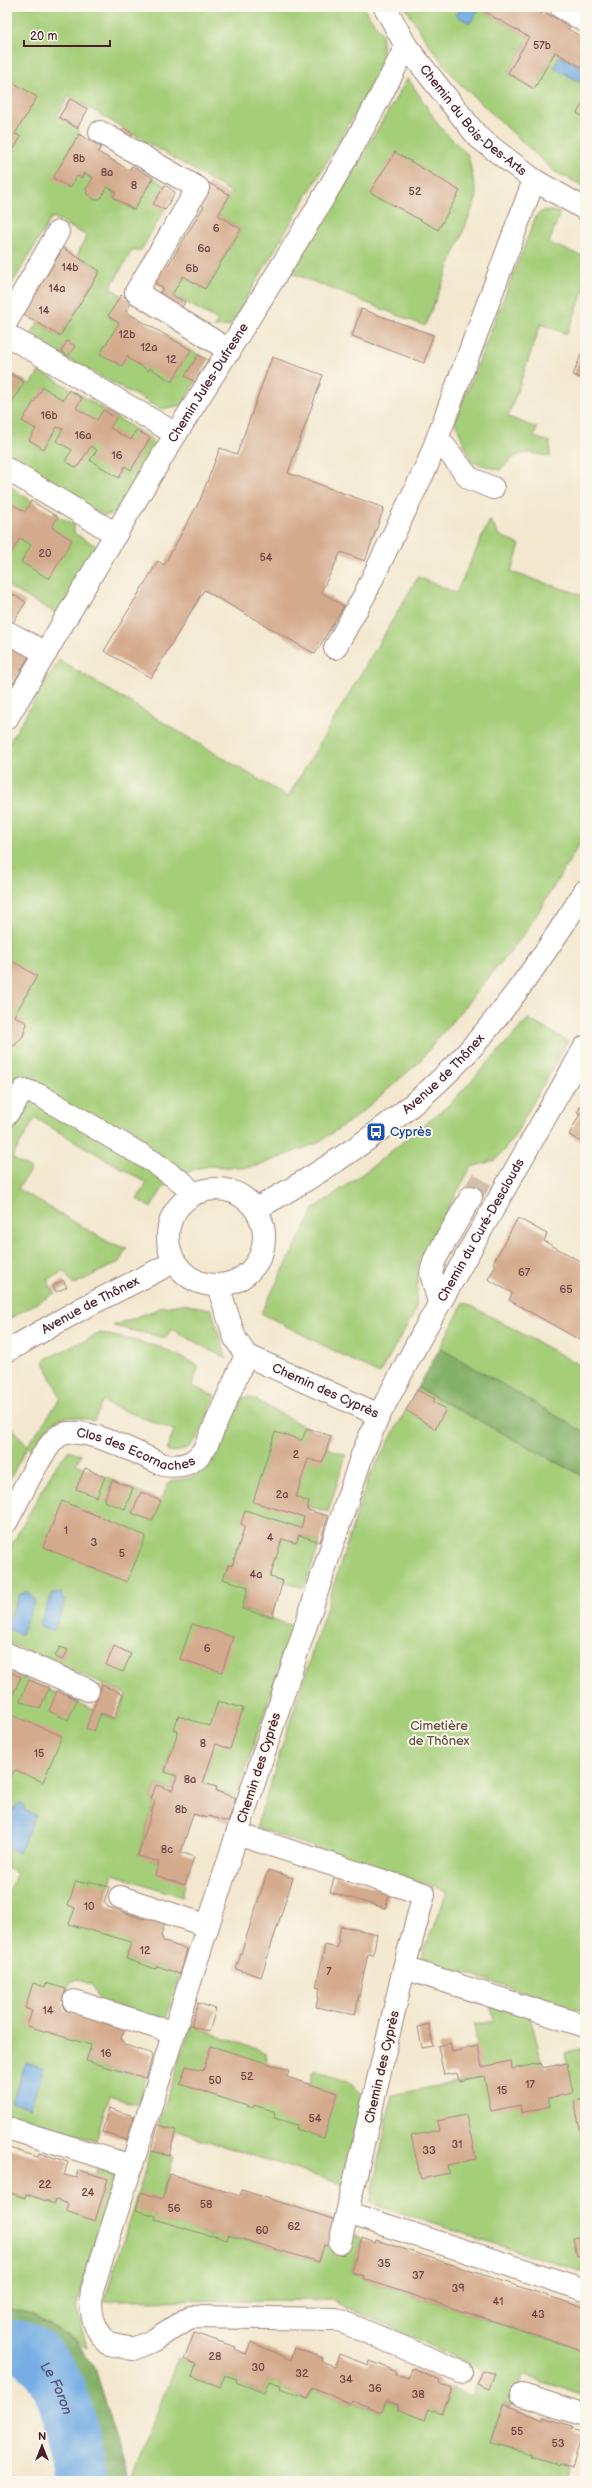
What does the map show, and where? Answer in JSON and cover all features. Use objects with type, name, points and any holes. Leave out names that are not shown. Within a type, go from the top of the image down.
[{"type":"street","name":"Chemin du Bois-Des-Arts","points":[[385,7],[406,46],[478,137],[534,180],[585,209]]},
{"type":"street","points":[[561,7],[585,21]]},
{"type":"street","name":"Chemin Jules-Dufresne","points":[[7,718],[176,434],[230,351],[382,97],[406,46]]},
{"type":"street","points":[[100,132],[198,188],[136,292],[230,351]]},
{"type":"street","points":[[335,648],[364,596],[428,463],[534,180]]},
{"type":"street","points":[[7,321],[58,232]]},
{"type":"street","points":[[7,335],[176,434]]},
{"type":"street","points":[[438,438],[469,478],[493,488]]},
{"type":"street","points":[[7,469],[116,534]]},
{"type":"street","points":[[7,632],[46,653]]},
{"type":"street","name":"Avenue de Thônex","points":[[256,1208],[338,1160],[434,1086],[472,1046],[513,997],[585,891]]},
{"type":"street","name":"Chemin du Curé-Desclouds","points":[[379,1415],[439,1304],[585,1047]]},
{"type":"street","points":[[7,1114],[24,1090],[39,1095],[152,1162],[183,1183],[193,1194]]},
{"type":"street","points":[[208,1189],[224,1189],[236,1193],[256,1208],[265,1229],[262,1256],[246,1277],[233,1283],[218,1286],[204,1285],[192,1280],[174,1262],[168,1242],[169,1227],[180,1205],[193,1194],[208,1189]]},
{"type":"street","points":[[439,1304],[431,1273],[435,1259],[471,1197]]},
{"type":"street","name":"Avenue de Thônex","points":[[7,1351],[81,1309],[174,1262]]},
{"type":"street","points":[[218,1286],[235,1338],[246,1355]]},
{"type":"street","name":"Chemin des Cyprès","points":[[246,1355],[379,1415],[362,1455],[237,1834],[424,1894],[404,1968],[340,2243]]},
{"type":"street","name":"Clos des Ecornaches","points":[[7,1521],[45,1453],[56,1438],[66,1434],[79,1432],[92,1435],[164,1465],[174,1467],[192,1462],[200,1456],[206,1446],[246,1355]]},
{"type":"street","points":[[7,1654],[88,1690]]},
{"type":"street","points":[[237,1834],[92,2290],[90,2303],[95,2325],[103,2338],[109,2344],[120,2348],[133,2349],[152,2341],[190,2317],[336,2319],[461,2372]]},
{"type":"street","points":[[120,1897],[208,1926]]},
{"type":"street","points":[[404,1968],[585,2026]]},
{"type":"street","points":[[74,2001],[174,2033]]},
{"type":"street","points":[[7,2128],[132,2166]]},
{"type":"street","points":[[348,2213],[585,2290]]},
{"type":"street","points":[[522,2395],[585,2415]]},
{"type":"green space","points":[[7,7],[363,7],[382,34],[382,68],[230,326],[214,327],[218,320],[172,295],[183,276],[205,289],[241,229],[218,215],[231,192],[69,96],[57,116],[77,128],[79,134],[61,165],[82,178],[84,173],[116,192],[113,197],[134,210],[153,178],[175,192],[140,252],[133,249],[110,288],[121,295],[126,312],[208,360],[182,405],[161,409],[29,338],[38,323],[60,336],[100,271],[77,256],[87,236],[52,217],[7,292]]},
{"type":"green space","points":[[405,7],[488,7],[485,12],[529,37],[508,73],[534,89],[555,52],[585,69],[585,187],[554,171],[458,82],[429,45]]},
{"type":"green space","points":[[408,78],[439,126],[468,155],[477,197],[425,326],[292,273]]},
{"type":"green space","points":[[544,210],[560,212],[549,243],[585,257],[585,288],[567,334],[541,324],[508,417],[537,428],[534,437],[550,442],[550,457],[534,453],[522,454],[512,459],[500,470],[472,462],[455,422],[536,216]]},
{"type":"green space","points":[[40,370],[150,438],[158,449],[118,512],[104,516],[7,458],[7,371],[31,385]]},
{"type":"green space","points":[[7,484],[44,510],[74,524],[74,533],[98,547],[59,615],[7,586]]},
{"type":"green space","points":[[490,520],[499,535],[520,545],[511,572],[585,596],[585,835],[526,932],[417,1064],[356,1117],[317,1143],[257,1166],[242,1168],[210,1166],[195,1169],[180,1176],[162,1189],[151,1208],[137,1199],[147,1183],[35,1118],[12,1158],[31,1169],[18,1189],[110,1243],[127,1248],[119,1262],[73,1285],[65,1271],[47,1280],[55,1293],[7,1320],[7,746],[59,660],[288,797],[418,577],[456,593]]},
{"type":"green space","points":[[528,1019],[568,1041],[513,1138],[496,1160],[471,1167],[418,1263],[416,1310],[379,1374],[261,1313],[315,1208],[373,1166],[451,1103]]},
{"type":"green space","points":[[464,1302],[585,1368],[585,1433],[440,1348]]},
{"type":"green space","points":[[183,1304],[211,1309],[227,1359],[171,1329],[166,1338],[113,1326],[163,1307]]},
{"type":"green space","points":[[101,1333],[160,1347],[199,1366],[192,1386],[215,1396],[204,1426],[199,1435],[194,1443],[187,1448],[178,1451],[167,1451],[174,1430],[102,1402],[94,1421],[71,1417],[63,1418],[50,1425],[31,1450],[27,1447],[7,1484],[7,1421],[27,1446],[61,1398],[43,1360]]},
{"type":"green space","points":[[440,1348],[585,1433],[585,1477],[418,1388]]},
{"type":"green space","name":"Cimetière de Thônex","points":[[418,1388],[585,1477],[585,2012],[421,1958],[447,1891],[256,1828],[367,1481]]},
{"type":"green space","points":[[250,1397],[307,1428],[331,1436],[327,1448],[346,1455],[328,1512],[308,1506],[299,1535],[320,1542],[304,1588],[270,1577],[275,1558],[238,1546],[232,1566],[228,1565],[223,1579],[248,1587],[242,1609],[293,1626],[236,1798],[216,1791],[217,1787],[203,1783],[209,1763],[171,1751],[165,1772],[177,1776],[172,1790],[156,1785],[151,1799],[155,1801],[138,1855],[159,1862],[185,1885],[182,1897],[113,1874],[104,1902],[125,1940],[131,1942],[126,1959],[155,1969],[157,1966],[180,1974],[165,2022],[100,2000],[92,1985],[77,1979],[68,1986],[65,1992],[62,2004],[65,2010],[58,2034],[91,2045],[87,2061],[146,2078],[138,2105],[109,2096],[96,2141],[7,2114],[7,1895],[17,1873],[7,1868],[7,1671],[116,1720],[126,1694],[7,1642],[7,1553],[55,1467],[69,1450],[81,1455],[76,1464],[161,1501],[169,1482],[193,1477],[212,1464],[242,1398]]},
{"type":"green space","points":[[490,2001],[530,2015],[543,2068],[567,2063],[565,2052],[585,2048],[585,2273],[370,2203],[392,2095],[471,2079],[465,2049],[477,2046],[474,2025],[494,2021]]},
{"type":"green space","points":[[191,2026],[265,2052],[266,2063],[289,2070],[279,2102],[310,2084],[313,2073],[317,2071],[347,2081],[363,2094],[344,2185],[158,2125]]},
{"type":"green space","points":[[151,2151],[174,2157],[155,2218],[210,2236],[228,2235],[319,2262],[324,2245],[344,2248],[348,2231],[362,2238],[351,2272],[364,2276],[363,2279],[585,2351],[585,2396],[523,2375],[512,2407],[504,2404],[491,2443],[532,2454],[532,2456],[559,2465],[560,2463],[572,2467],[568,2481],[131,2481],[178,2357],[196,2364],[193,2376],[220,2387],[225,2375],[237,2379],[236,2382],[264,2393],[269,2381],[281,2385],[280,2388],[308,2399],[313,2387],[350,2404],[353,2401],[381,2412],[386,2401],[398,2405],[397,2409],[429,2409],[442,2414],[452,2389],[472,2396],[483,2370],[331,2300],[104,2301]]},
{"type":"green space","points":[[97,2169],[117,2176],[76,2307],[87,2348],[32,2314],[7,2308],[7,2192],[25,2198],[26,2194],[54,2204],[56,2200],[68,2204],[79,2170],[95,2175]]},
{"type":"green space","points":[[7,2308],[32,2314],[76,2342],[94,2365],[130,2481],[59,2481],[39,2384],[7,2365]]},
{"type":"water","points":[[461,7],[480,7],[470,23],[456,15]]},
{"type":"water","points":[[560,56],[585,70],[583,84],[554,67]]},
{"type":"water","points":[[26,1592],[31,1594],[35,1601],[21,1634],[7,1629],[7,1623],[19,1595]]},
{"type":"water","points":[[61,1593],[63,1599],[66,1600],[53,1632],[39,1625],[52,1594]]},
{"type":"water","points":[[20,1803],[24,1805],[24,1810],[36,1815],[19,1853],[7,1848],[7,1836],[8,1824],[12,1812]]},
{"type":"water","points":[[26,2062],[44,2068],[30,2108],[12,2102]]},
{"type":"building","points":[[488,7],[530,7],[542,14],[543,11],[570,27],[568,29],[585,39],[585,69],[555,52],[534,89],[508,73],[529,37],[485,12]]},
{"type":"building","points":[[11,81],[37,97],[15,134],[21,137],[9,157],[7,89]]},
{"type":"building","points":[[70,99],[88,109],[77,128],[59,117]]},
{"type":"building","points":[[585,100],[585,118],[577,113]]},
{"type":"building","points":[[124,128],[133,134],[128,143],[118,137]]},
{"type":"building","points":[[79,134],[101,147],[98,152],[129,170],[132,166],[153,178],[134,210],[113,197],[116,192],[107,187],[101,198],[95,200],[87,194],[86,189],[93,178],[84,173],[82,178],[77,176],[70,188],[53,178]]},
{"type":"building","points":[[395,152],[460,191],[438,230],[370,192]]},
{"type":"building","points":[[209,183],[230,195],[218,215],[241,229],[205,289],[183,276],[172,295],[185,302],[180,311],[158,297],[163,288],[155,283],[165,265],[167,267],[204,206],[198,203]]},
{"type":"building","points":[[165,185],[175,192],[165,210],[153,204]]},
{"type":"building","points":[[63,248],[100,271],[60,336],[23,314]]},
{"type":"building","points":[[121,295],[132,301],[126,312],[191,350],[172,382],[150,368],[149,371],[128,358],[128,355],[122,366],[100,354],[119,323],[108,316]]},
{"type":"building","points":[[361,309],[433,335],[424,363],[352,336]]},
{"type":"building","points":[[67,341],[75,346],[68,356],[61,351]]},
{"type":"building","points":[[585,345],[585,380],[573,375]]},
{"type":"building","points":[[198,355],[208,360],[195,382],[185,376]]},
{"type":"building","points":[[272,357],[323,375],[288,473],[384,508],[365,561],[341,552],[321,592],[344,606],[315,654],[204,590],[151,678],[104,651],[158,561],[164,565],[200,500],[220,448],[237,454]]},
{"type":"building","points":[[7,371],[24,382],[7,411]]},
{"type":"building","points":[[43,387],[63,400],[69,390],[82,398],[76,408],[97,420],[103,410],[116,418],[110,428],[131,440],[136,430],[150,438],[131,470],[125,466],[119,478],[90,460],[97,450],[91,446],[77,468],[65,461],[72,450],[56,441],[63,429],[57,427],[44,449],[29,440],[36,429],[22,421]]},
{"type":"building","points":[[7,501],[25,512],[31,501],[58,517],[52,527],[72,540],[49,579],[21,562],[31,545],[20,538],[10,555],[7,553]]},
{"type":"building","points":[[7,591],[26,602],[12,624],[7,621]]},
{"type":"building","points":[[7,641],[30,654],[14,683],[7,679]]},
{"type":"building","points":[[7,958],[37,976],[14,1016],[27,1023],[23,1036],[14,1046],[7,1042]]},
{"type":"building","points":[[585,1099],[585,1144],[569,1135],[580,1114],[577,1112]]},
{"type":"building","points":[[518,1218],[547,1234],[544,1241],[585,1264],[585,1343],[509,1300],[512,1293],[488,1279],[496,1265],[493,1263]]},
{"type":"building","points":[[63,1280],[67,1287],[56,1292],[53,1286]]},
{"type":"building","points":[[417,1390],[435,1399],[433,1402],[446,1409],[435,1429],[406,1410]]},
{"type":"building","points":[[307,1428],[331,1436],[322,1463],[308,1459],[296,1497],[309,1502],[307,1510],[328,1516],[320,1542],[299,1535],[296,1543],[282,1539],[270,1577],[283,1581],[272,1617],[242,1609],[248,1587],[223,1579],[228,1565],[232,1566],[245,1526],[241,1524],[245,1510],[301,1528],[304,1517],[253,1502],[275,1432],[302,1440]]},
{"type":"building","points":[[85,1468],[105,1477],[97,1497],[76,1489]]},
{"type":"building","points":[[112,1480],[133,1488],[125,1509],[104,1501]]},
{"type":"building","points":[[141,1492],[161,1501],[152,1521],[132,1513]]},
{"type":"building","points":[[62,1501],[146,1536],[127,1582],[43,1547]]},
{"type":"building","points":[[192,1624],[233,1637],[222,1672],[180,1659]]},
{"type":"building","points":[[114,1646],[131,1654],[123,1672],[106,1665]]},
{"type":"building","points":[[60,1647],[68,1650],[63,1660],[55,1657]]},
{"type":"building","points":[[7,1671],[21,1677],[12,1697],[7,1695]]},
{"type":"building","points":[[29,1680],[49,1688],[40,1709],[20,1701]]},
{"type":"building","points":[[102,1685],[123,1694],[114,1718],[101,1713],[94,1731],[86,1728]]},
{"type":"building","points":[[57,1691],[77,1699],[68,1720],[49,1711]]},
{"type":"building","points":[[218,1701],[243,1708],[230,1749],[216,1744],[203,1783],[217,1787],[216,1791],[236,1798],[228,1822],[208,1816],[207,1818],[193,1814],[181,1852],[194,1857],[185,1885],[155,1875],[159,1862],[138,1856],[155,1801],[151,1799],[156,1785],[172,1790],[177,1776],[165,1772],[178,1731],[174,1730],[178,1716],[210,1726]]},
{"type":"building","points":[[7,1713],[62,1736],[43,1782],[15,1770],[7,1783]]},
{"type":"building","points":[[268,1870],[293,1878],[261,1977],[236,1969]]},
{"type":"building","points":[[335,1875],[390,1892],[385,1908],[330,1892]]},
{"type":"building","points":[[76,1881],[88,1884],[89,1881],[109,1887],[104,1902],[108,1907],[144,1919],[145,1916],[165,1922],[161,1936],[164,1942],[187,1949],[180,1974],[157,1966],[156,1969],[126,1959],[131,1942],[69,1924],[75,1908],[68,1905]]},
{"type":"building","points":[[341,1926],[377,1934],[373,1955],[368,1954],[355,2015],[316,2007],[320,1988],[316,1987],[325,1945],[337,1948]]},
{"type":"building","points":[[33,1983],[45,1987],[46,1983],[66,1989],[62,2004],[65,2010],[105,2022],[126,2025],[121,2038],[125,2045],[153,2054],[146,2078],[86,2061],[91,2045],[27,2026],[32,2011],[25,2008]]},
{"type":"building","points":[[198,2003],[216,2009],[209,2032],[191,2026]]},
{"type":"building","points":[[429,2024],[433,2046],[422,2048],[418,2027]]},
{"type":"building","points":[[450,2043],[452,2052],[478,2046],[482,2067],[511,2061],[512,2069],[541,2063],[542,2068],[567,2063],[573,2093],[548,2098],[550,2106],[521,2113],[520,2105],[491,2111],[484,2076],[459,2081],[457,2073],[444,2075],[438,2046]]},
{"type":"building","points":[[211,2046],[289,2070],[287,2077],[338,2093],[324,2138],[296,2129],[297,2125],[274,2118],[276,2112],[254,2105],[253,2108],[180,2084],[186,2066],[203,2071]]},
{"type":"building","points":[[585,2099],[585,2147],[584,2147],[574,2101]]},
{"type":"building","points":[[109,2108],[134,2116],[127,2140],[102,2132]]},
{"type":"building","points":[[466,2115],[476,2159],[447,2165],[449,2173],[421,2179],[411,2136],[439,2130],[437,2121]]},
{"type":"building","points":[[158,2125],[176,2130],[169,2155],[151,2151]]},
{"type":"building","points":[[9,2148],[38,2157],[39,2153],[68,2162],[64,2175],[77,2178],[79,2170],[108,2179],[95,2221],[66,2211],[68,2204],[56,2200],[55,2204],[26,2194],[25,2198],[7,2192],[7,2154]]},
{"type":"building","points":[[170,2174],[240,2196],[242,2190],[336,2220],[328,2246],[324,2245],[319,2262],[228,2235],[227,2240],[211,2235],[210,2236],[155,2219],[156,2216],[136,2210],[141,2192],[162,2199]]},
{"type":"building","points":[[585,2236],[585,2254],[577,2256],[573,2238]]},
{"type":"building","points":[[362,2238],[375,2243],[376,2240],[585,2308],[585,2351],[363,2279],[364,2276],[351,2272]]},
{"type":"building","points":[[194,2333],[236,2347],[235,2349],[246,2354],[251,2342],[291,2360],[295,2348],[323,2358],[322,2361],[335,2366],[339,2354],[368,2365],[369,2360],[397,2372],[396,2375],[408,2379],[412,2368],[440,2380],[439,2383],[452,2389],[442,2414],[429,2409],[425,2420],[397,2409],[398,2405],[386,2401],[382,2412],[353,2401],[350,2404],[313,2387],[308,2399],[280,2388],[281,2385],[269,2381],[264,2393],[236,2382],[237,2379],[225,2375],[220,2387],[192,2376],[196,2364],[184,2359]]},
{"type":"building","points":[[483,2370],[495,2374],[489,2389],[477,2384]]},
{"type":"building","points":[[504,2404],[543,2420],[544,2417],[572,2426],[571,2429],[583,2433],[572,2467],[560,2463],[559,2465],[531,2456],[532,2454],[491,2443]]},
{"type":"building","points":[[7,2475],[21,2481],[7,2481]]},
{"type":"waterway","name":"Le Foron","points":[[7,2344],[26,2349],[41,2361],[53,2377],[63,2398],[70,2420],[81,2481]]},
{"type":"tunnel","points":[[471,1197],[482,1179]]},
{"type":"place","name":"Cyprès","points":[[376,1132]]}]
